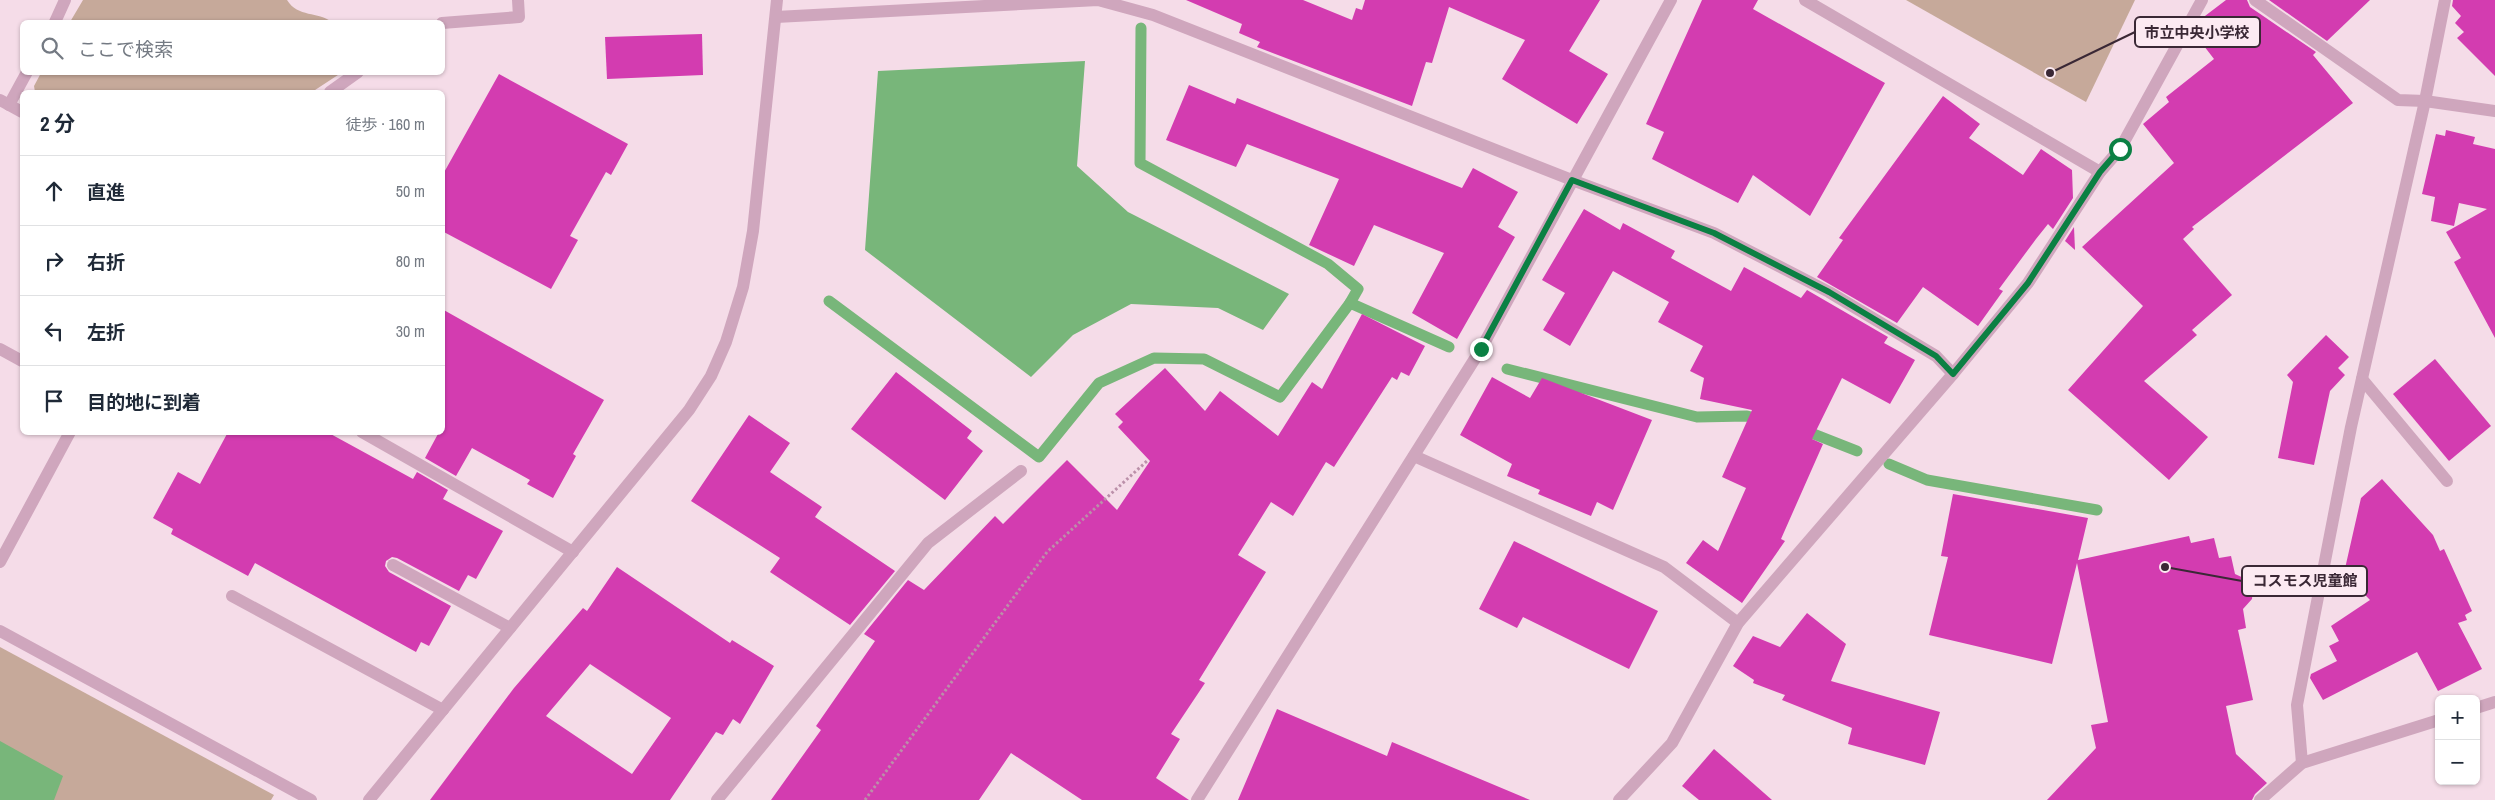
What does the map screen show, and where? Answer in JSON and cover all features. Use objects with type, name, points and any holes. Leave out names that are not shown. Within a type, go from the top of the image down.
[{"type":"street","points":[[56,20],[65,0]]},
{"type":"street","points":[[445,23],[519,17],[518,0]]},
{"type":"street","points":[[369,800],[689,410],[711,376],[726,342],[743,287],[753,231],[777,0]]},
{"type":"street","points":[[776,17],[1098,0],[1153,15],[1572,180],[1723,237],[1838,297],[1936,356],[1953,374]]},
{"type":"street","points":[[1197,800],[1481,349],[1671,0]]},
{"type":"street","points":[[1805,0],[2100,172]]},
{"type":"street","points":[[1619,800],[1672,743],[1738,623],[1953,374],[2028,283],[2100,172],[2120,149],[2202,0]]},
{"type":"street","points":[[2255,0],[2398,100],[2425,101],[2495,111]]},
{"type":"street","points":[[2302,763],[2297,705],[2362,379],[2425,101],[2445,0]]},
{"type":"street","points":[[20,111],[5,102],[25,75]]},
{"type":"street","points":[[333,90],[354,75]]},
{"type":"street","points":[[0,349],[20,360]]},
{"type":"street","points":[[2362,379],[2447,481]]},
{"type":"street","points":[[0,562],[68,435]]},
{"type":"street","points":[[367,435],[573,552]]},
{"type":"street","points":[[1414,456],[1664,567],[1738,623]]},
{"type":"street","points":[[717,800],[928,543],[1021,471]]},
{"type":"street","points":[[393,565],[510,628]]},
{"type":"street","points":[[232,596],[443,710]]},
{"type":"street","points":[[0,632],[311,800]]},
{"type":"street","points":[[2480,707],[2495,702]]},
{"type":"street","points":[[2260,800],[2302,763],[2435,721]]},
{"type":"path","points":[[866,800],[1047,552],[1147,461]]},
{"type":"shaded area","points":[[83,0],[287,0],[292,6],[302,12],[321,16],[328,20],[71,20]]},
{"type":"shaded area","points":[[1906,0],[2135,0],[2086,102]]},
{"type":"shaded area","points":[[1085,61],[1077,166],[1128,212],[1289,294],[1263,330],[1218,308],[1131,304],[1073,335],[1031,377],[865,250],[878,71]]},
{"type":"shaded area","points":[[40,75],[338,75],[315,90],[35,90],[34,86]]},
{"type":"shaded area","points":[[0,647],[274,795],[271,800],[0,800]]},
{"type":"shaded area","points":[[0,741],[63,776],[54,800],[0,800]]},
{"type":"building","points":[[1186,0],[1303,0],[1352,20],[1356,8],[1362,10],[1365,0],[1600,0],[1569,51],[1608,74],[1577,124],[1502,79],[1525,40],[1449,7],[1432,63],[1426,62],[1412,106],[1257,47],[1260,42],[1239,33],[1242,24]]},
{"type":"building","points":[[1702,0],[1758,0],[1753,9],[1885,83],[1810,216],[1753,175],[1738,203],[1652,159],[1664,132],[1646,124]]},
{"type":"building","points":[[2226,0],[2247,0],[2250,7],[2316,52],[2313,55],[2353,103],[2192,227],[2194,229],[2183,239],[2232,295],[2192,330],[2197,335],[2144,381],[2208,437],[2169,480],[2068,390],[2143,306],[2082,247],[2174,163],[2143,124],[2169,102],[2166,97],[2214,59],[2194,33],[2201,19]]},
{"type":"building","points":[[2269,0],[2370,0],[2327,41]]},
{"type":"building","points":[[2453,0],[2495,0],[2495,76],[2457,38],[2464,32],[2455,23],[2461,16],[2452,6]]},
{"type":"building","points":[[702,34],[703,75],[607,79],[605,37]]},
{"type":"building","points":[[499,74],[628,144],[611,175],[606,172],[570,236],[578,240],[551,289],[445,233],[445,171]]},
{"type":"building","points":[[1189,85],[1235,104],[1237,98],[1462,188],[1473,168],[1518,192],[1498,227],[1515,237],[1457,339],[1412,313],[1444,253],[1374,225],[1354,266],[1309,245],[1339,179],[1247,144],[1236,167],[1166,140]]},
{"type":"building","points":[[1943,96],[1980,124],[1969,138],[2023,175],[2041,149],[2072,170],[2073,198],[2053,229],[2048,224],[2036,239],[1999,289],[2003,291],[1978,326],[1923,287],[1897,323],[1817,277],[1843,240],[1839,238]]},
{"type":"building","points":[[2446,130],[2475,137],[2473,144],[2495,149],[2495,338],[2454,262],[2461,258],[2446,232],[2487,209],[2459,203],[2454,226],[2431,221],[2435,197],[2422,194],[2436,134],[2445,136]]},
{"type":"building","points":[[1584,209],[1620,230],[1623,223],[1675,251],[1671,258],[1731,291],[1744,267],[1801,298],[1807,290],[1888,337],[1884,343],[1915,360],[1890,404],[1842,378],[1812,439],[1823,444],[1781,539],[1785,541],[1742,603],[1686,563],[1703,540],[1718,551],[1746,488],[1722,477],[1752,410],[1700,399],[1704,378],[1690,371],[1703,346],[1658,322],[1669,302],[1613,271],[1570,346],[1543,330],[1565,293],[1542,280]]},
{"type":"building","points":[[2074,227],[2075,250],[2065,241]]},
{"type":"building","points":[[445,311],[604,400],[573,454],[576,456],[553,498],[527,484],[530,480],[472,448],[456,476],[425,458],[437,435],[445,435]]},
{"type":"building","points":[[1362,314],[1425,346],[1409,376],[1401,372],[1397,380],[1392,377],[1334,467],[1326,462],[1293,516],[1271,502],[1238,555],[1266,572],[1199,680],[1205,683],[1171,734],[1180,739],[1156,778],[1189,800],[1082,800],[1011,753],[979,800],[771,800],[821,730],[816,726],[875,641],[864,634],[908,580],[924,590],[995,516],[1003,524],[1067,460],[1117,510],[1150,461],[1118,427],[1123,422],[1115,414],[1165,368],[1205,411],[1220,391],[1278,436],[1312,382],[1322,389]]},
{"type":"building","points":[[2326,335],[2349,357],[2338,368],[2345,375],[2330,391],[2314,465],[2278,458],[2293,382],[2287,375]]},
{"type":"building","points":[[2435,359],[2491,426],[2449,461],[2393,394]]},
{"type":"building","points":[[896,372],[972,431],[967,438],[983,451],[945,500],[851,429]]},
{"type":"building","points":[[1492,377],[1530,398],[1542,378],[1652,420],[1613,510],[1597,502],[1591,516],[1538,494],[1540,490],[1507,476],[1512,464],[1460,435]]},
{"type":"building","points":[[749,415],[790,443],[770,472],[822,507],[815,517],[895,571],[850,625],[770,572],[780,558],[691,501]]},
{"type":"building","points":[[226,435],[332,435],[413,479],[417,472],[448,490],[443,499],[503,531],[476,579],[468,575],[459,591],[397,558],[392,557],[386,561],[385,566],[389,572],[451,606],[429,646],[421,642],[416,652],[255,563],[248,576],[171,534],[173,529],[153,518],[178,472],[200,484]]},
{"type":"building","points":[[2382,479],[2433,535],[2440,551],[2444,549],[2472,611],[2465,615],[2467,620],[2458,623],[2482,669],[2438,691],[2417,652],[2323,700],[2310,678],[2311,674],[2337,661],[2329,646],[2339,641],[2331,626],[2370,600],[2344,573],[2361,498]]},
{"type":"building","points":[[1953,494],[2088,518],[2078,560],[2189,536],[2191,543],[2214,538],[2219,558],[2231,556],[2235,574],[2248,580],[2253,588],[2252,599],[2243,609],[2246,628],[2238,630],[2253,700],[2226,706],[2236,754],[2267,783],[2255,794],[2252,800],[2047,800],[2096,748],[2091,725],[2108,722],[2077,563],[2052,664],[1929,635],[1948,557],[1941,556]]},
{"type":"building","points":[[1514,541],[1658,611],[1629,669],[1523,617],[1517,628],[1479,609]]},
{"type":"building","points":[[617,567],[730,643],[732,640],[774,666],[740,724],[733,719],[723,735],[716,732],[670,800],[430,800],[514,688],[583,608],[587,611]],"holes":[[[590,664],[671,718],[632,774],[546,716]]]},
{"type":"building","points":[[1807,613],[1846,644],[1831,681],[1940,712],[1925,765],[1848,744],[1852,728],[1782,700],[1785,695],[1753,683],[1754,680],[1733,666],[1753,636],[1780,647]]},
{"type":"building","points":[[1277,709],[1387,756],[1392,742],[1530,800],[1238,800]]},
{"type":"building","points":[[1714,749],[1772,800],[1699,800],[1682,786]]},
{"type":"waterway","points":[[1141,28],[1140,163],[1328,264],[1358,289],[1350,303]]},
{"type":"waterway","points":[[829,301],[1039,457],[1099,383],[1154,358],[1204,359],[1280,397],[1350,303],[1449,347]]},
{"type":"waterway","points":[[1507,369],[1697,417],[1747,416],[1763,420]]},
{"type":"waterway","points":[[1801,429],[1857,451]]},
{"type":"waterway","points":[[1889,464],[1927,480],[2097,510]]},
{"type":"place","name":"市立中央小学校","points":[[2050,73]]},
{"type":"place","name":"コスモス児童館","points":[[2165,567]]},
{"type":"route","points":[[1481,349],[1572,180],[1714,233],[1829,292],[1936,356],[1953,374],[2028,283],[2100,172],[2120,149]]}]
